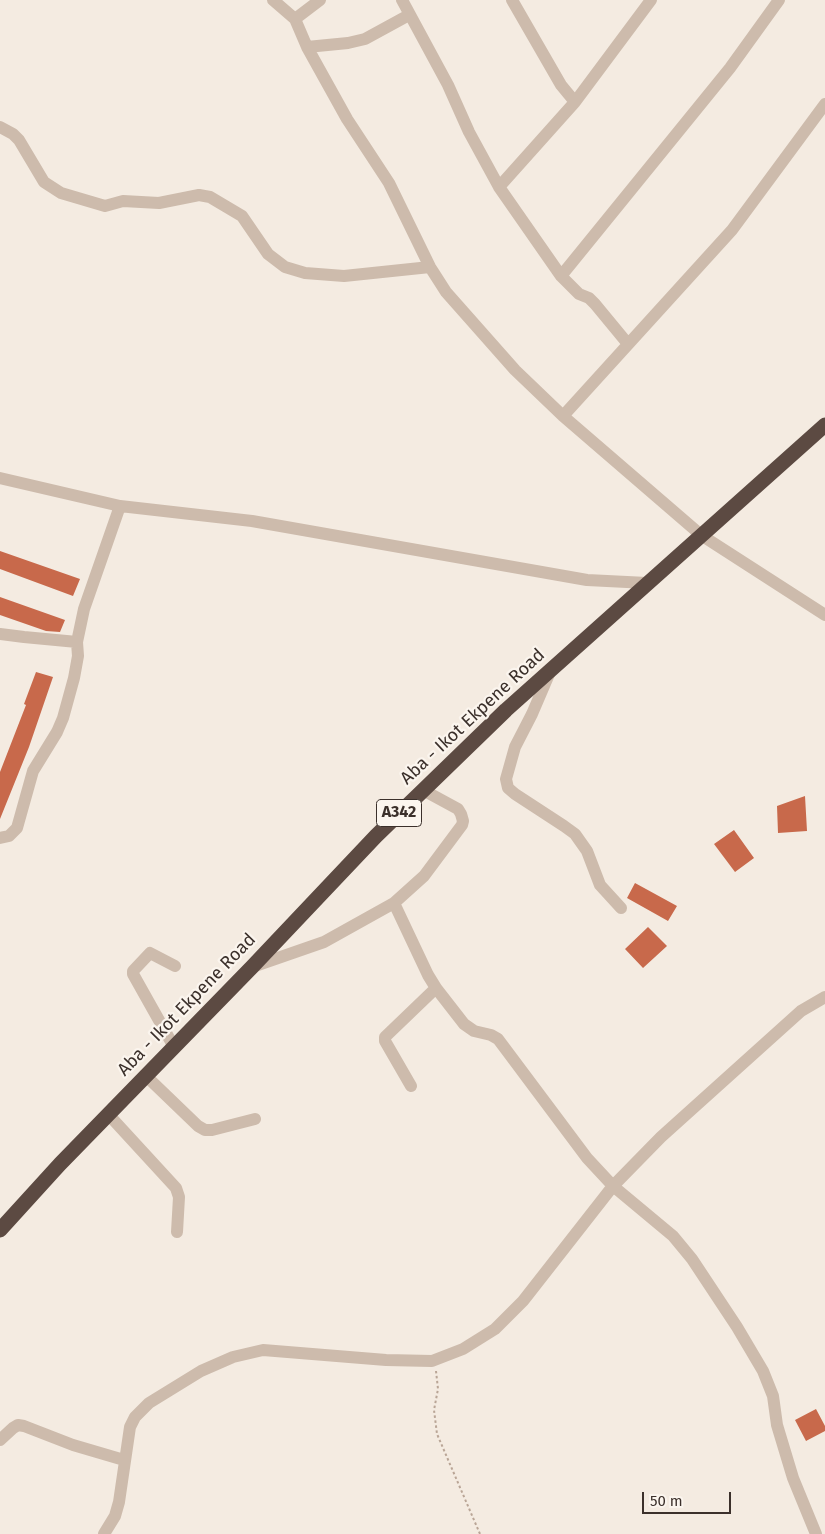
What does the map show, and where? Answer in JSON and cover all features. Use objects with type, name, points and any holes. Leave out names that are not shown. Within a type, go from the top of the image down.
[{"type":"highway","name":"Aba - Ikot Ekpene Road","points":[[3,1221],[252,967],[376,836],[423,790],[506,710],[825,425]]},
{"type":"street","points":[[273,0],[295,19],[307,47],[347,119],[389,183],[430,267],[446,292],[515,370],[563,416],[701,535],[825,616]]},
{"type":"street","points":[[295,19],[320,0]]},
{"type":"street","points":[[402,0],[448,85],[468,132],[499,187],[561,276],[578,294],[589,298],[595,304],[628,344]]},
{"type":"street","points":[[512,0],[561,84],[575,102]]},
{"type":"street","points":[[499,187],[575,102],[651,0]]},
{"type":"street","points":[[561,276],[730,68],[780,0]]},
{"type":"street","points":[[307,47],[348,43],[365,38],[409,15]]},
{"type":"street","points":[[563,416],[732,230],[825,104]]},
{"type":"street","points":[[0,127],[13,134],[19,140],[44,182],[61,193],[105,206],[123,201],[158,203],[199,195],[210,197],[242,216],[268,254],[285,267],[306,273],[344,276],[430,267]]},
{"type":"street","points":[[0,478],[120,506],[252,521],[587,580],[647,583]]},
{"type":"street","points":[[0,838],[9,836],[17,828],[33,771],[57,732],[63,718],[74,678],[78,656],[77,642],[84,609],[120,506]]},
{"type":"street","points":[[0,634],[77,642]]},
{"type":"street","points":[[551,670],[515,747],[506,779],[508,788],[514,794],[575,834],[586,851],[600,885],[621,908]]},
{"type":"street","points":[[252,967],[318,945],[394,903],[424,876],[462,826],[461,814],[458,809],[423,790]]},
{"type":"street","points":[[394,903],[436,988],[464,1024],[474,1031],[491,1035],[498,1039],[587,1158],[613,1186],[674,1236],[738,1327],[764,1371],[773,1396],[777,1425],[793,1478],[816,1534]]},
{"type":"street","points":[[174,1047],[133,974],[133,970],[150,953],[175,966]]},
{"type":"street","points":[[410,1086],[385,1037],[436,988]]},
{"type":"street","points":[[108,1532],[119,1502],[130,1427],[136,1417],[149,1403],[201,1371],[233,1357],[263,1350],[386,1360],[432,1361],[463,1349],[495,1329],[523,1301],[613,1186],[661,1137],[715,1086],[801,1011],[816,1001],[825,998]]},
{"type":"street","points":[[145,1076],[204,1130],[212,1130],[255,1119]]},
{"type":"street","points":[[108,1114],[176,1188],[179,1198],[177,1232]]},
{"type":"street","points":[[0,1440],[18,1425],[73,1445],[124,1460]]},
{"type":"path","points":[[432,1361],[437,1375],[438,1389],[434,1410],[437,1434],[480,1534]]},
{"type":"building","points":[[0,551],[80,579],[73,596],[0,569]]},
{"type":"building","points":[[0,597],[65,620],[60,632],[46,631],[0,615]]},
{"type":"building","points":[[36,672],[53,677],[29,747],[0,819],[0,772],[26,705],[24,704]]},
{"type":"building","points":[[805,796],[807,831],[778,833],[777,806]]},
{"type":"building","points":[[734,830],[754,858],[735,872],[714,844]]},
{"type":"building","points":[[635,883],[677,906],[668,921],[627,898]]},
{"type":"building","points":[[648,927],[667,946],[643,968],[625,949]]},
{"type":"building","points":[[816,1409],[825,1426],[825,1431],[806,1441],[795,1420]]}]
